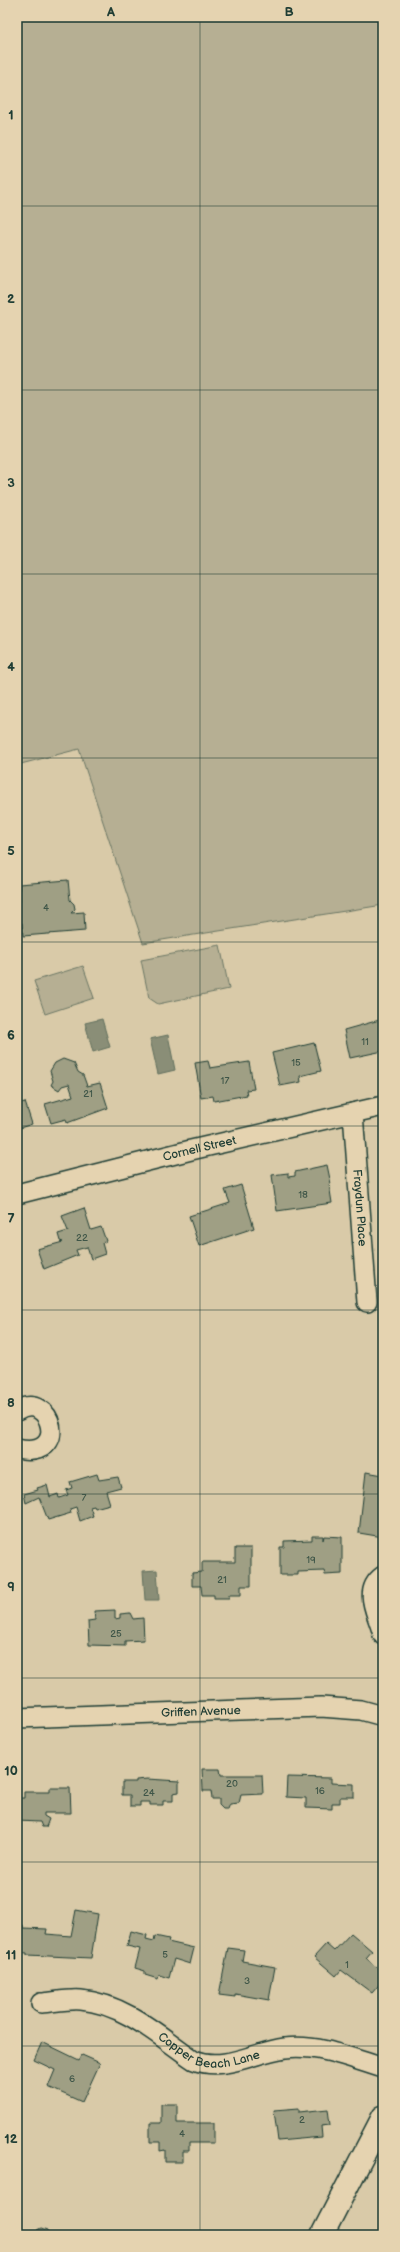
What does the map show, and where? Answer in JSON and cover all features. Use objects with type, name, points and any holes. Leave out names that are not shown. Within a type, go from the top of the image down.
[{"type":"main road","points":[[322,2235],[383,2117]]},
{"type":"street","name":"Cornell Street","points":[[17,1194],[184,1152],[383,1106]]},
{"type":"street","name":"Fraydun Place","points":[[353,1113],[367,1302]]},
{"type":"street","points":[[17,1411],[27,1407],[41,1410],[50,1421],[51,1428],[50,1436],[42,1447],[28,1451],[17,1449]]},
{"type":"street","points":[[383,1576],[379,1579],[372,1592],[372,1602],[383,1634]]},
{"type":"street","name":"Griffen Avenue","points":[[17,1718],[321,1707],[361,1710],[383,1716]]},
{"type":"street","name":"Copper Beach Lane","points":[[41,2003],[80,2000],[111,2007],[132,2016],[194,2060],[204,2064],[220,2065],[286,2048],[324,2049],[383,2068]]},
{"type":"shaded area","points":[[17,17],[383,17],[383,905],[143,943],[79,749],[17,765]]},
{"type":"shaded area","points":[[220,945],[229,989],[158,1004],[149,998],[141,960]]},
{"type":"shaded area","points":[[83,966],[94,998],[45,1014],[34,981]]},
{"type":"shaded area","points":[[102,1019],[110,1047],[93,1052],[85,1023]]},
{"type":"shaded area","points":[[168,1035],[175,1070],[158,1074],[150,1039]]},
{"type":"shaded area","points":[[157,1570],[159,1600],[145,1600],[143,1571]]},
{"type":"building","points":[[68,880],[70,900],[74,904],[75,909],[71,913],[84,912],[85,931],[23,936],[22,923],[17,924],[17,902],[20,902],[19,884]]},
{"type":"building","points":[[383,1019],[383,1051],[350,1058],[344,1030]]},
{"type":"building","points":[[314,1043],[321,1071],[300,1076],[301,1082],[280,1086],[272,1053]]},
{"type":"building","points":[[63,1059],[74,1063],[78,1072],[83,1075],[87,1086],[100,1083],[108,1108],[67,1123],[66,1119],[51,1123],[45,1104],[73,1096],[69,1084],[62,1086],[59,1090],[51,1085],[53,1081],[50,1071],[55,1063]]},
{"type":"building","points":[[208,1061],[210,1068],[249,1062],[254,1089],[246,1090],[247,1095],[214,1101],[213,1096],[201,1098],[195,1063]]},
{"type":"building","points":[[25,1102],[32,1124],[17,1129],[17,1104]]},
{"type":"building","points":[[327,1165],[331,1184],[329,1184],[332,1203],[277,1211],[272,1175],[288,1173],[288,1177],[295,1176],[295,1172]]},
{"type":"building","points":[[241,1185],[254,1228],[199,1246],[189,1216],[230,1203],[225,1190]]},
{"type":"building","points":[[380,1204],[383,1204],[383,1226],[382,1226]]},
{"type":"building","points":[[84,1208],[91,1230],[101,1227],[106,1241],[102,1243],[105,1254],[91,1259],[87,1247],[76,1250],[78,1255],[44,1269],[37,1249],[63,1242],[60,1241],[58,1234],[68,1231],[62,1216]]},
{"type":"building","points":[[366,1472],[383,1475],[383,1537],[359,1533]]},
{"type":"building","points":[[97,1474],[99,1480],[118,1477],[121,1487],[106,1491],[110,1504],[95,1508],[94,1506],[90,1507],[93,1516],[80,1521],[76,1507],[70,1509],[71,1513],[48,1520],[39,1497],[26,1503],[24,1494],[38,1490],[37,1488],[47,1485],[50,1497],[58,1494],[59,1498],[68,1495],[66,1490],[72,1488],[70,1482]]},
{"type":"building","points":[[312,1536],[323,1536],[323,1540],[324,1536],[342,1537],[342,1574],[325,1575],[324,1571],[298,1572],[298,1575],[280,1575],[280,1547],[284,1547],[284,1541],[312,1540]]},
{"type":"building","points":[[235,1548],[251,1548],[251,1586],[241,1586],[241,1595],[229,1595],[229,1598],[214,1598],[214,1595],[202,1595],[201,1586],[192,1586],[192,1573],[202,1572],[202,1562],[235,1562]]},
{"type":"building","points":[[115,1610],[115,1619],[120,1618],[120,1614],[130,1613],[133,1619],[143,1618],[144,1640],[125,1641],[125,1646],[89,1645],[88,1621],[95,1620],[94,1611]]},
{"type":"building","points":[[17,1631],[19,1631],[19,1648],[17,1648]]},
{"type":"building","points":[[202,1769],[220,1769],[221,1775],[262,1775],[263,1794],[241,1795],[239,1803],[230,1804],[228,1809],[223,1809],[219,1805],[219,1799],[212,1799],[211,1791],[203,1791]]},
{"type":"building","points":[[287,1777],[331,1778],[331,1783],[354,1784],[354,1797],[340,1797],[340,1803],[332,1803],[332,1809],[306,1808],[306,1798],[286,1797]]},
{"type":"building","points":[[147,1779],[179,1781],[179,1792],[173,1793],[173,1801],[163,1801],[163,1805],[150,1805],[150,1802],[140,1802],[140,1806],[130,1806],[130,1795],[122,1795],[122,1782],[136,1782],[136,1780]]},
{"type":"building","points":[[50,1788],[70,1788],[71,1813],[44,1813],[44,1816],[49,1819],[46,1827],[42,1827],[40,1822],[17,1821],[17,1798],[24,1798],[24,1792],[50,1792]]},
{"type":"building","points":[[76,1910],[98,1914],[91,1958],[27,1955],[27,1953],[17,1952],[18,1925],[23,1925],[23,1928],[47,1929],[46,1934],[71,1936]]},
{"type":"building","points":[[131,1931],[147,1935],[146,1939],[154,1941],[155,1936],[169,1939],[168,1942],[194,1948],[190,1964],[174,1959],[169,1978],[159,1975],[158,1979],[145,1975],[145,1971],[135,1968],[140,1949],[127,1946]]},
{"type":"building","points":[[351,1933],[372,1951],[366,1958],[383,1973],[383,1980],[372,1993],[341,1970],[336,1976],[314,1957],[326,1944],[334,1951]]},
{"type":"building","points":[[228,1948],[244,1950],[242,1961],[275,1967],[269,2000],[235,1994],[235,1997],[219,1995]]},
{"type":"building","points":[[42,2042],[79,2060],[82,2055],[100,2063],[82,2102],[48,2087],[55,2070],[34,2060]]},
{"type":"building","points":[[161,2104],[177,2104],[177,2123],[214,2123],[214,2143],[189,2143],[189,2151],[183,2151],[183,2162],[165,2162],[165,2150],[160,2151],[160,2142],[150,2142],[150,2123],[161,2123]]},
{"type":"building","points":[[299,2108],[299,2112],[328,2109],[330,2125],[321,2126],[322,2137],[278,2141],[274,2110]]},
{"type":"building","points":[[42,2228],[48,2230],[49,2235],[36,2235],[38,2230]]},
{"type":"building","points":[[17,2229],[22,2232],[22,2230],[36,2235],[17,2235]]}]
